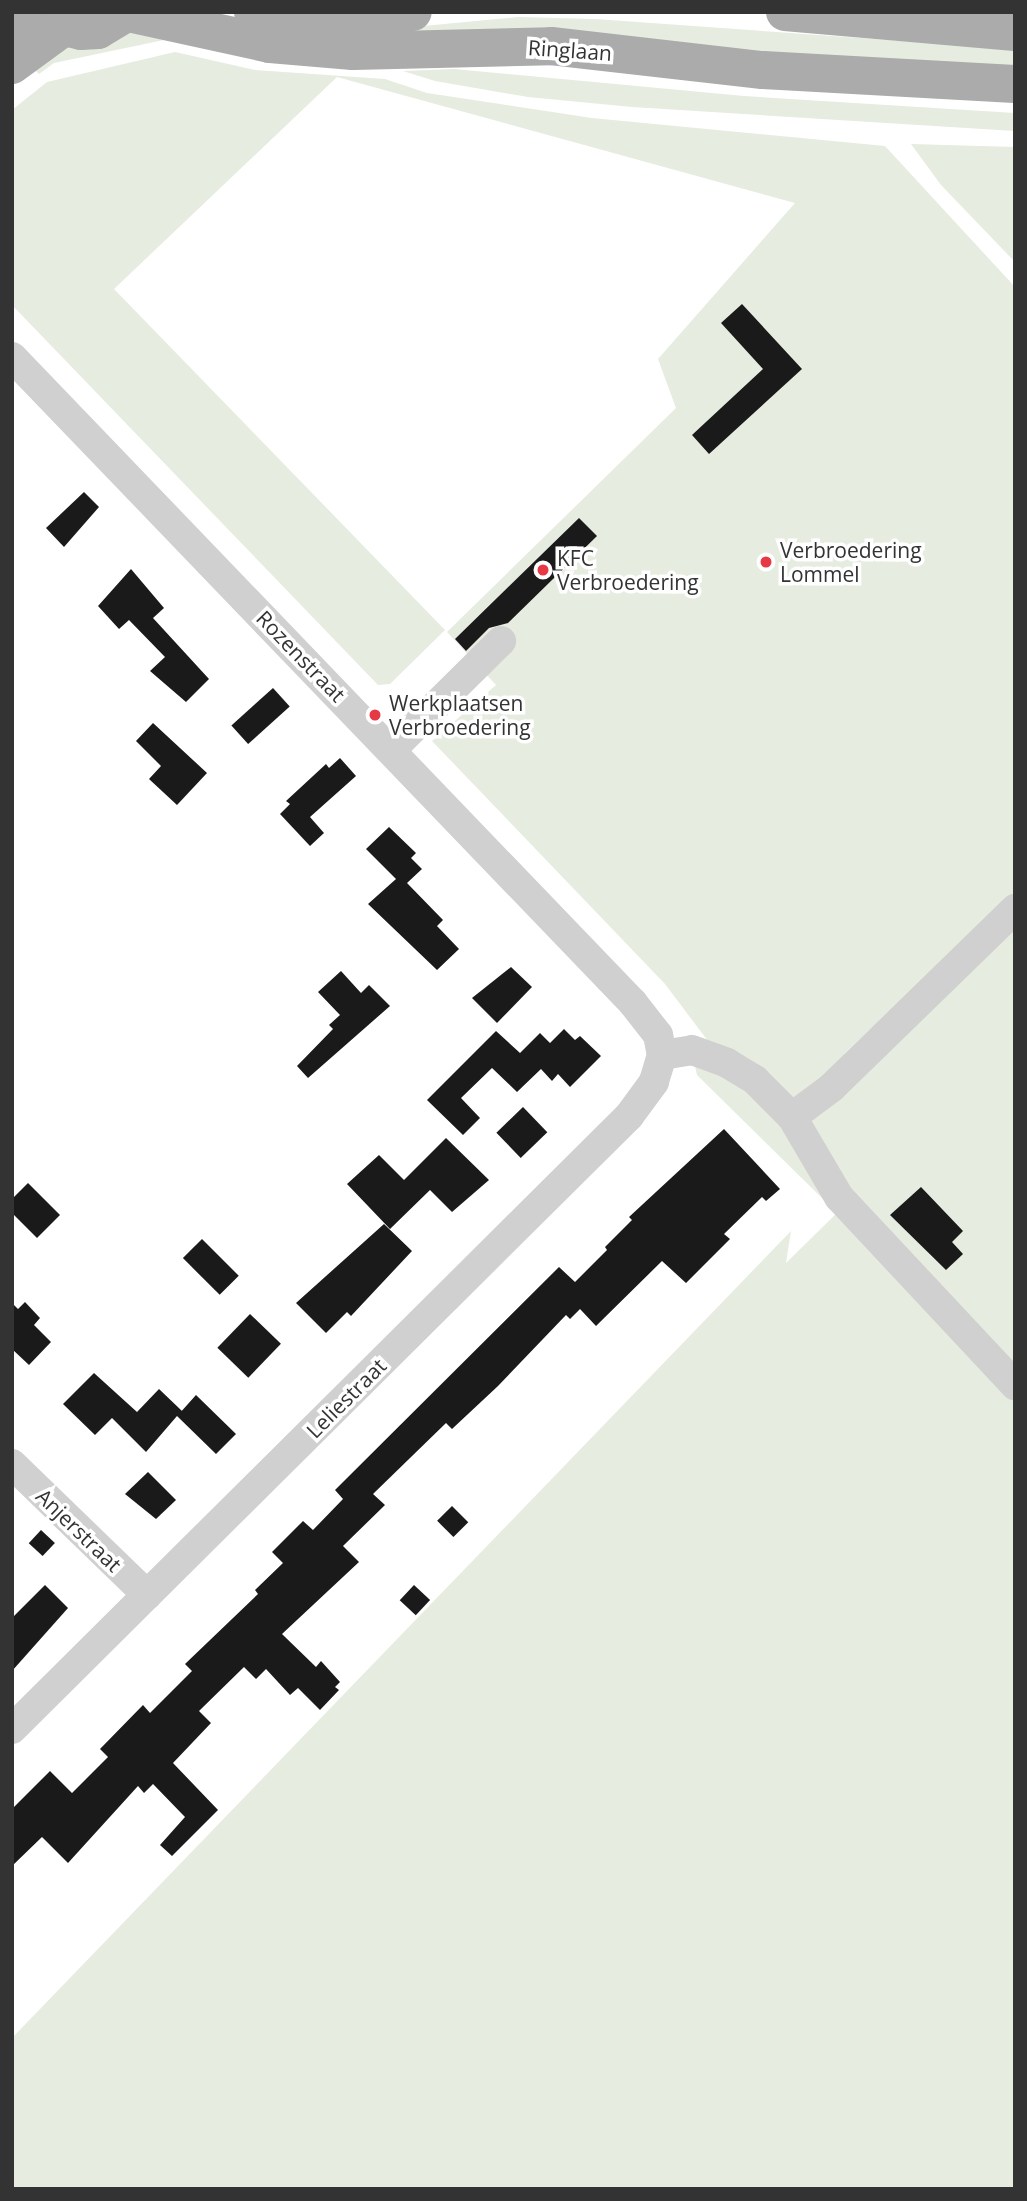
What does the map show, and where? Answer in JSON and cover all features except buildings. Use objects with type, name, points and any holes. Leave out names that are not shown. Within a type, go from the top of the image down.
[{"type":"main road","points":[[12,26],[25,12]]},
{"type":"main road","points":[[12,65],[55,19],[98,30],[128,12]]},
{"type":"main road","name":"Ringlaan","points":[[128,12],[270,44],[353,51],[551,46],[763,69],[1015,84]]},
{"type":"main road","points":[[253,12],[311,20],[413,12]]},
{"type":"main road","points":[[785,12],[1015,32]]},
{"type":"street","name":"Rozenstraat","points":[[12,357],[633,1003],[658,1035],[662,1055]]},
{"type":"street","points":[[391,750],[501,641]]},
{"type":"street","points":[[792,1117],[831,1087],[1015,909]]},
{"type":"street","points":[[662,1055],[692,1050],[727,1063],[755,1080],[792,1117],[833,1190],[1015,1385]]},
{"type":"street","name":"Leliestraat","points":[[12,1730],[629,1116],[654,1082],[662,1055]]},
{"type":"street","name":"Anjerstraat","points":[[12,1464],[147,1595]]},
{"type":"shaded area","points":[[518,17],[595,19],[1015,49],[1015,69],[366,41],[297,29],[392,29]]},
{"type":"shaded area","points":[[123,31],[164,40],[54,63],[39,74],[26,61],[37,50]]},
{"type":"shaded area","points":[[175,52],[255,70],[385,79],[427,93],[592,118],[885,146],[1015,287],[1015,892],[845,1053],[830,1083],[812,1098],[784,1099],[714,1049],[665,984],[432,741],[496,685],[447,632],[676,408],[658,359],[795,203],[337,77],[114,289],[445,630],[390,684],[378,685],[12,305],[12,110],[47,82]]},
{"type":"shaded area","points":[[454,69],[744,96],[1015,113],[1015,131],[632,107],[528,97],[435,81],[403,71]]},
{"type":"shaded area","points":[[911,144],[1015,147],[1015,262],[941,185]]},
{"type":"shaded area","points":[[1015,913],[1015,1372],[842,1190],[799,1117]]},
{"type":"shaded area","points":[[709,1061],[788,1127],[824,1200],[697,1075],[695,1066]]},
{"type":"shaded area","points":[[841,1209],[1015,1396],[1015,2189],[12,2189],[12,2038],[791,1231],[786,1263]]},
{"type":"place","name":"Verbroedering Lommel","points":[[766,562]]},
{"type":"place","name":"KFC Verbroedering","points":[[543,570]]},
{"type":"place","name":"Werkplaatsen Verbroedering","points":[[375,715]]}]
